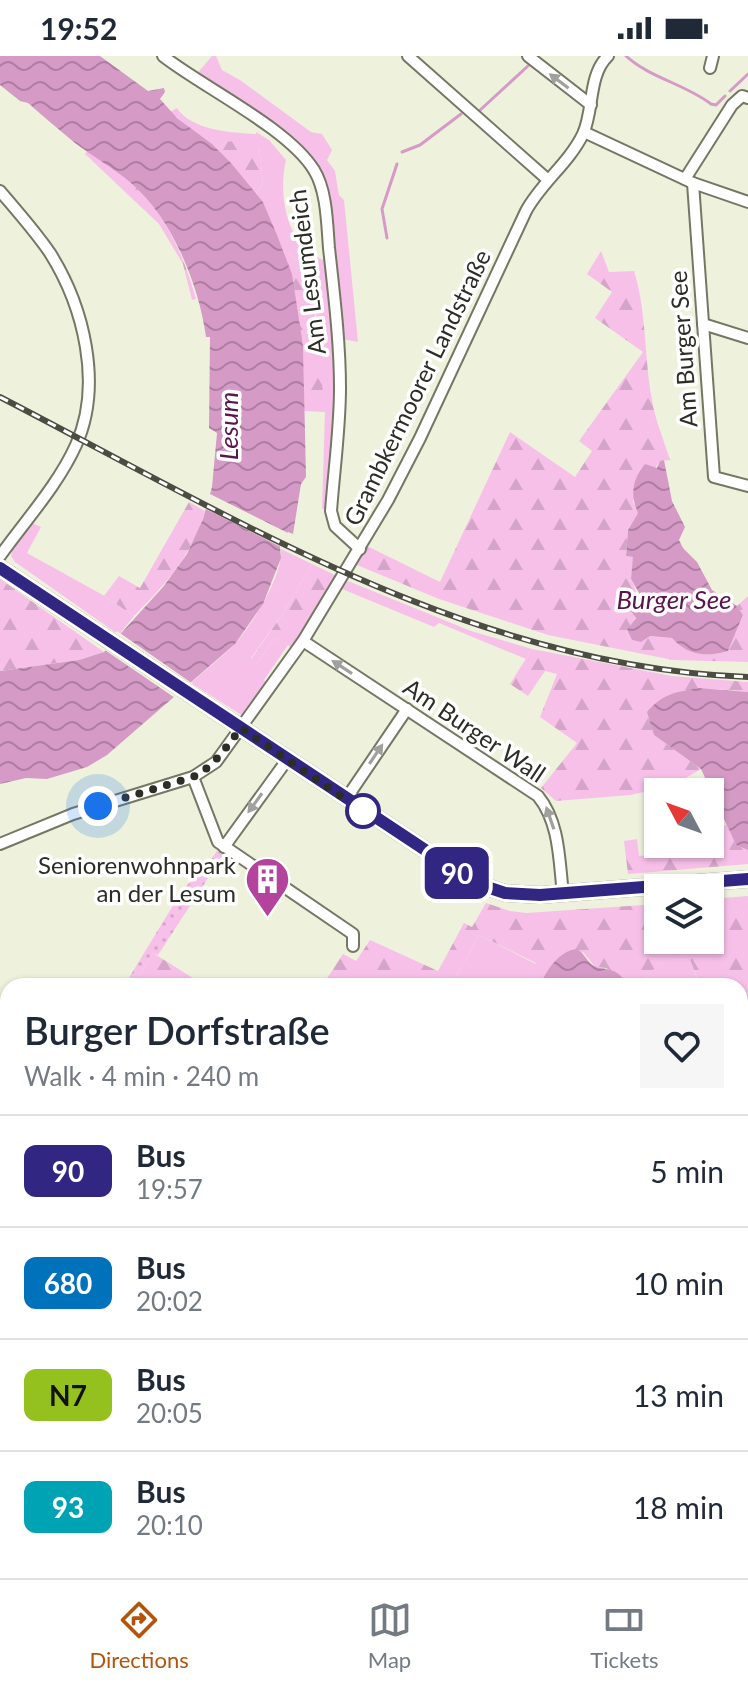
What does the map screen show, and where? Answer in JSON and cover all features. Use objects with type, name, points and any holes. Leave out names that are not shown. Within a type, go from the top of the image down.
[{"type":"main road","points":[[0,568],[475,883],[505,893],[563,894],[748,879]]},
{"type":"street","name":"Am Lesumdeich","points":[[163,56],[281,137],[315,172],[326,219],[340,389],[331,511],[335,526],[360,549]]},
{"type":"street","points":[[408,56],[547,179]]},
{"type":"street","points":[[528,56],[591,105]]},
{"type":"street","name":"Grambkermoorer Landstraße","points":[[193,777],[216,762],[241,728],[303,641],[360,549],[420,438],[526,211],[584,132],[597,73],[608,56]]},
{"type":"street","points":[[710,68],[713,56]]},
{"type":"street","points":[[689,181],[732,105],[742,96],[748,98]]},
{"type":"street","points":[[584,132],[689,181],[748,202]]},
{"type":"street","name":"Am Burger See","points":[[689,181],[714,477],[748,486]]},
{"type":"street","points":[[0,191],[34,231],[62,275],[77,312],[89,372],[86,415],[77,444],[64,468],[0,556]]},
{"type":"street","points":[[703,324],[748,338]]},
{"type":"street","name":"Am Burger Wall","points":[[303,641],[538,796],[549,809],[553,822],[563,894]]},
{"type":"street","points":[[346,799],[407,709]]},
{"type":"street","points":[[224,847],[287,760]]},
{"type":"street","points":[[0,844],[73,814],[193,777],[218,842],[353,934],[353,946]]},
{"type":"green space","points":[[212,56],[216,56],[222,70],[311,132],[322,134],[332,150],[327,160],[335,171],[339,195],[344,200],[358,342],[342,339],[328,509],[322,509],[325,412],[319,378],[316,316],[304,266],[282,249],[263,202],[256,194],[263,184],[259,146],[227,142],[217,149],[170,112],[177,108],[202,126],[236,133],[256,132],[269,140],[286,160],[285,207],[296,237],[305,249],[333,262],[318,170],[195,76]]},
{"type":"green space","points":[[247,139],[259,146],[263,184],[256,194],[217,149],[227,142]]},
{"type":"green space","points":[[87,151],[128,180],[155,209],[186,267],[196,299],[192,300],[183,264],[159,224],[85,154]]},
{"type":"green space","points":[[282,249],[304,266],[311,279],[325,412],[304,411],[303,346]]},
{"type":"green space","points":[[601,251],[609,272],[634,271],[641,303],[653,408],[670,460],[660,461],[633,501],[638,513],[628,530],[626,556],[634,557],[631,579],[638,605],[635,619],[627,631],[632,640],[641,642],[649,636],[672,638],[697,654],[728,651],[743,615],[737,606],[748,596],[748,662],[673,660],[548,635],[439,599],[357,565],[367,546],[440,582],[510,432],[575,477],[592,451],[579,441],[643,352],[595,318],[612,292],[587,274]]},
{"type":"green space","points":[[189,502],[205,511],[200,526],[186,555],[156,593],[134,616],[104,596],[119,576],[140,588]]},
{"type":"green space","points":[[32,523],[41,527],[27,553],[134,616],[119,635],[15,562],[12,551]]},
{"type":"green space","points":[[281,549],[312,564],[282,615],[251,658],[257,664],[274,638],[288,645],[264,680],[268,683],[243,716],[191,683],[234,645],[249,625],[272,586]]},
{"type":"green space","points":[[312,564],[337,576],[293,648],[274,638],[257,664],[251,659]]},
{"type":"green space","points":[[0,579],[104,652],[79,660],[0,671]]},
{"type":"green space","points":[[348,581],[471,631],[532,649],[526,659],[439,623],[434,627],[342,589]]},
{"type":"green space","points":[[532,649],[672,676],[748,682],[748,692],[707,689],[681,692],[658,702],[648,712],[654,735],[701,769],[686,778],[644,778],[644,792],[556,801],[541,788],[577,743],[540,717],[557,674],[545,671],[528,696],[510,684]]},
{"type":"green space","points":[[727,825],[736,845],[748,850],[748,864],[628,874],[624,841],[637,839],[639,856],[644,858],[724,858],[724,826]]},
{"type":"green space","points":[[217,851],[223,855],[158,955],[153,953],[138,978],[129,978],[183,889]]},
{"type":"green space","points":[[748,896],[748,978],[697,978],[690,960],[680,960],[661,964],[647,978],[622,978],[606,968],[595,967],[583,952],[546,978],[531,978],[536,963],[479,935],[455,978],[327,978],[343,954],[356,961],[370,940],[438,971],[464,923],[472,927],[486,903],[526,913],[644,905],[644,954],[724,954],[724,898]]},
{"type":"green space","points":[[479,935],[536,964],[531,978],[455,978]]},
{"type":"green space","points":[[153,953],[193,978],[138,978]]},
{"type":"green space","points":[[670,959],[690,960],[697,978],[646,978],[654,967]]},
{"type":"water","name":"Lesum","points":[[0,56],[100,56],[148,91],[164,88],[160,99],[177,118],[212,144],[231,163],[263,202],[292,274],[303,346],[306,477],[301,484],[293,534],[288,532],[280,547],[281,558],[263,604],[235,644],[107,755],[87,767],[47,779],[26,778],[0,784],[0,671],[79,660],[104,652],[163,587],[187,554],[203,519],[212,487],[217,433],[209,428],[210,337],[206,337],[190,275],[171,233],[131,183],[0,85]]},
{"type":"water","name":"Burger See","points":[[664,460],[672,501],[685,527],[679,540],[683,548],[697,562],[712,590],[737,606],[743,615],[728,651],[697,654],[672,638],[650,636],[641,642],[632,640],[627,630],[636,618],[628,607],[639,593],[631,579],[633,557],[626,556],[628,530],[638,513],[634,488],[645,464],[657,468]]},
{"type":"water","points":[[698,688],[748,692],[748,850],[736,845],[724,819],[724,778],[705,778],[701,769],[654,735],[647,712],[658,701]]},
{"type":"water","points":[[576,949],[596,967],[613,971],[622,978],[544,978],[564,953]]},
{"type":"pier","points":[[208,493],[288,533],[281,547],[202,507]]},
{"type":"pier","points":[[117,631],[193,684],[189,690],[178,700],[102,648]]},
{"type":"waterway","points":[[626,56],[635,64],[711,104],[716,105],[725,96]]},
{"type":"waterway","points":[[478,112],[529,65]]},
{"type":"waterway","points":[[730,91],[748,74]]},
{"type":"waterway","points":[[402,152],[420,145],[461,114]]},
{"type":"waterway","points":[[387,238],[382,209],[397,164]]},
{"type":"railway","points":[[0,397],[268,537],[360,579],[453,616],[549,646],[647,667],[748,677]]},
{"type":"bus line","name":"90","points":[[0,568],[459,874],[491,890],[540,895],[748,879]]},
{"type":"place","name":"Seniorenwohnpark an der Lesum","points":[[267,919]]},
{"type":"route","points":[[98,806],[206,771],[241,728],[363,811]]}]
